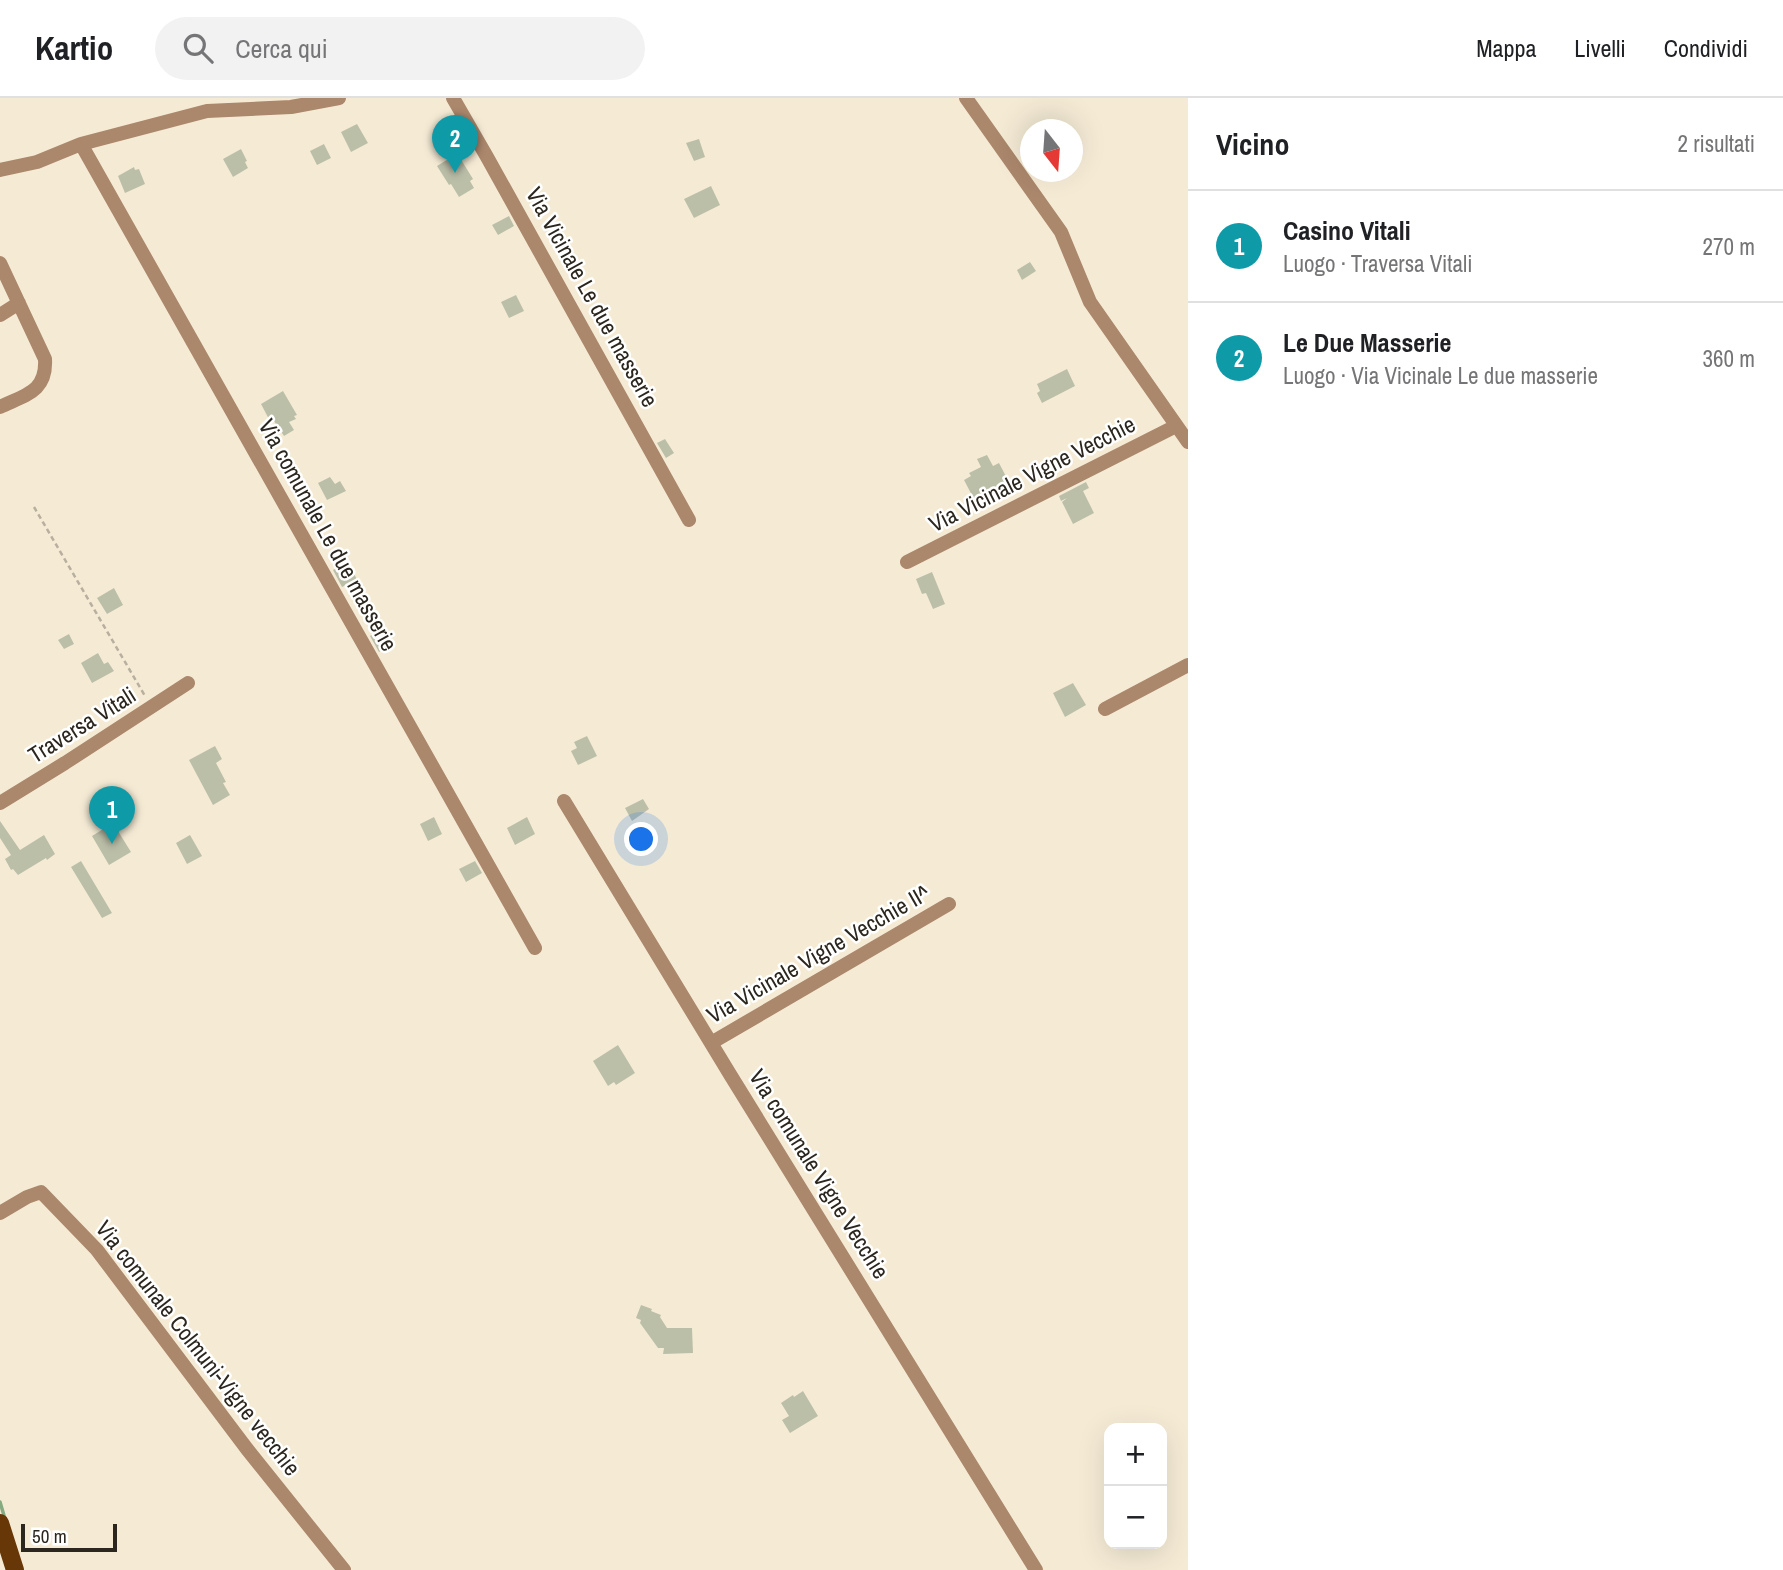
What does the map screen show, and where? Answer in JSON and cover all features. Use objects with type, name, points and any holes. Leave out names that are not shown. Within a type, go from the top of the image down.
[{"type":"main road","points":[[0,1523],[15,1570]]},
{"type":"street","points":[[0,170],[37,162],[81,144],[207,111],[291,107],[339,98]]},
{"type":"street","name":"Via Vicinale Le due masserie","points":[[453,98],[689,520]]},
{"type":"street","points":[[966,98],[1061,233],[1090,302],[1188,442]]},
{"type":"street","name":"Via comunale Le due masserie","points":[[81,144],[535,947]]},
{"type":"street","points":[[0,263],[45,359],[46,372],[41,384],[28,394],[0,407]]},
{"type":"street","points":[[0,315],[19,303]]},
{"type":"street","name":"Via Vicinale Vigne Vecchie","points":[[907,562],[1176,426]]},
{"type":"street","points":[[1105,709],[1188,665]]},
{"type":"street","name":"Traversa Vitali","points":[[0,803],[188,683]]},
{"type":"street","name":"Via comunale Vigne Vecchie","points":[[564,802],[1037,1570]]},
{"type":"street","name":"Via Vicinale Vigne Vecchie II^","points":[[711,1043],[949,904]]},
{"type":"street","name":"Via comunale Colmuni-Vigne vecchie","points":[[0,1213],[41,1192],[97,1250],[247,1449],[344,1570]]},
{"type":"path","points":[[34,507],[152,708]]},
{"type":"shaded area","points":[[455,120],[464,136],[455,141],[446,125]]},
{"type":"building","points":[[357,124],[368,143],[351,152],[341,132]]},
{"type":"building","points":[[699,139],[705,157],[694,161],[686,143]]},
{"type":"building","points":[[324,144],[331,158],[317,165],[310,151]]},
{"type":"building","points":[[241,149],[248,168],[233,177],[223,159]]},
{"type":"building","points":[[450,158],[452,162],[460,158],[473,179],[470,181],[474,188],[459,197],[437,166]]},
{"type":"building","points":[[134,167],[135,170],[139,169],[145,184],[125,193],[118,176]]},
{"type":"building","points":[[711,186],[720,205],[694,218],[684,199]]},
{"type":"building","points":[[509,216],[514,226],[498,235],[492,225]]},
{"type":"building","points":[[1030,262],[1036,271],[1022,280],[1017,270]]},
{"type":"building","points":[[516,295],[524,311],[509,318],[501,302]]},
{"type":"building","points":[[1067,369],[1075,386],[1042,403],[1037,393],[1040,391],[1037,384]]},
{"type":"building","points":[[283,391],[297,415],[294,416],[296,419],[289,422],[294,430],[284,436],[274,421],[271,423],[261,404]]},
{"type":"building","points":[[665,439],[674,453],[666,458],[657,443]]},
{"type":"building","points":[[987,455],[993,466],[999,463],[1011,486],[976,503],[964,480],[971,476],[969,473],[981,467],[977,459]]},
{"type":"building","points":[[330,477],[335,484],[340,481],[346,491],[327,500],[318,483]]},
{"type":"building","points":[[1086,482],[1089,488],[1083,491],[1094,513],[1073,524],[1062,502],[1067,498],[1061,501],[1059,496]]},
{"type":"building","points":[[349,562],[357,580],[342,587],[333,570]]},
{"type":"building","points":[[932,572],[945,604],[933,609],[926,593],[922,594],[916,579]]},
{"type":"building","points":[[114,588],[123,605],[107,614],[97,598]]},
{"type":"building","points":[[385,627],[394,644],[379,652],[370,636]]},
{"type":"building","points":[[69,634],[74,644],[64,649],[58,640]]},
{"type":"building","points":[[98,653],[104,664],[108,662],[114,671],[92,683],[81,663]]},
{"type":"building","points":[[1073,683],[1086,705],[1065,717],[1053,693]]},
{"type":"building","points":[[587,736],[597,756],[578,765],[571,751],[577,748],[574,742]]},
{"type":"building","points":[[215,746],[222,759],[216,763],[230,795],[213,805],[189,760]]},
{"type":"building","points":[[643,799],[649,809],[632,821],[625,808]]},
{"type":"building","points":[[434,817],[442,834],[428,841],[420,824]]},
{"type":"building","points":[[527,817],[535,834],[515,845],[507,828]]},
{"type":"building","points":[[0,821],[20,850],[44,835],[55,854],[18,875],[11,870],[5,859],[11,855],[0,838]]},
{"type":"building","points":[[113,823],[131,852],[109,865],[92,836]]},
{"type":"building","points":[[190,835],[202,856],[187,864],[176,843]]},
{"type":"building","points":[[81,861],[112,913],[102,918],[71,867]]},
{"type":"building","points":[[475,861],[482,873],[466,882],[459,869]]},
{"type":"building","points":[[618,1045],[635,1073],[616,1085],[614,1082],[608,1086],[593,1061]]},
{"type":"building","points":[[641,1305],[661,1315],[667,1328],[692,1328],[693,1353],[663,1354],[664,1348],[658,1348],[640,1323],[641,1320],[636,1318]]},
{"type":"building","points":[[803,1391],[818,1416],[790,1433],[782,1420],[789,1416],[781,1403]]},
{"type":"building","points":[[277,1443],[283,1454],[274,1459],[268,1448]]},
{"type":"waterway","points":[[0,1502],[5,1519]]},
{"type":"place","name":"Le Due Masserie","points":[[455,173]]},
{"type":"place","name":"Casino Vitali","points":[[112,844]]}]
